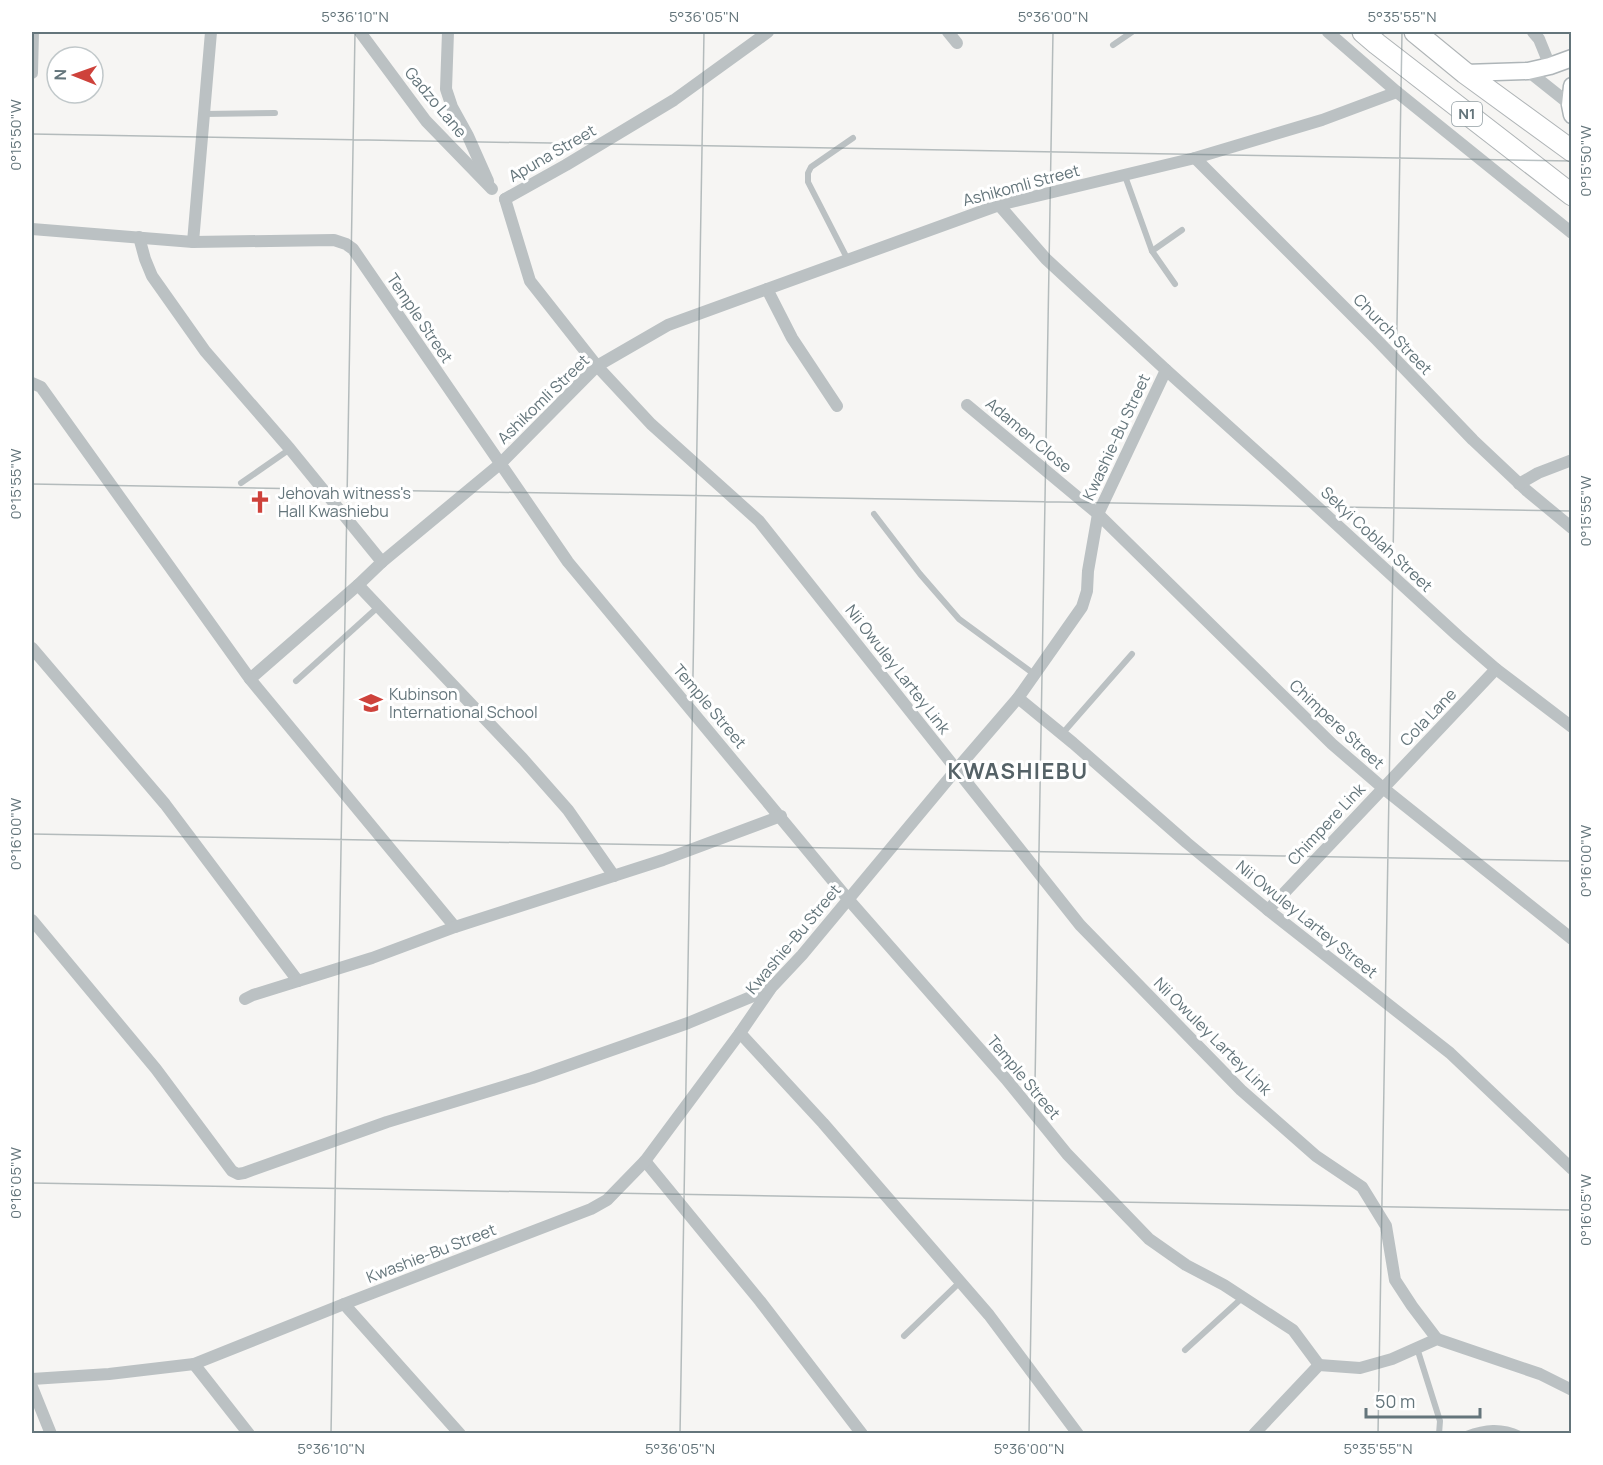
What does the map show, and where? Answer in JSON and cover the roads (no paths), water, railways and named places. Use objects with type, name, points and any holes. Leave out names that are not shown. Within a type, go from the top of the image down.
[{"type":"highway","name":"N1","points":[[1363,32],[1572,195]]},
{"type":"highway","name":"N1","points":[[1415,32],[1465,73],[1572,152]]},
{"type":"street","points":[[32,73],[33,32]]},
{"type":"street","points":[[193,242],[211,32]]},
{"type":"street","name":"Gadzo Lane","points":[[360,32],[426,121],[492,189]]},
{"type":"street","name":"Apuna Street","points":[[447,32],[446,89],[452,107],[492,189],[505,199],[674,100],[768,32]]},
{"type":"street","points":[[948,32],[957,44]]},
{"type":"street","points":[[1328,32],[1397,92],[1572,233]]},
{"type":"street","points":[[1533,32],[1539,39],[1550,66]]},
{"type":"street","points":[[1465,73],[1528,71],[1572,58]]},
{"type":"street","points":[[1528,71],[1571,109]]},
{"type":"street","points":[[1571,109],[1572,86]]},
{"type":"street","name":"Ashikomli Street","points":[[250,679],[382,562],[500,464],[597,366],[668,325],[999,205],[1195,158],[1322,120],[1397,92]]},
{"type":"street","name":"Church Street","points":[[1195,158],[1376,339],[1473,440],[1519,484],[1572,528]]},
{"type":"street","name":"Nii Owuley Lartey Link","points":[[505,199],[530,281],[597,366],[651,424],[759,521],[1080,925],[1241,1090],[1316,1156],[1362,1186],[1386,1226],[1395,1280],[1437,1339]]},
{"type":"street","name":"Kwashie-Bu Street","points":[[32,1379],[109,1374],[194,1364],[591,1209],[607,1200],[645,1161],[740,1034],[771,988],[802,955],[1018,698],[1082,607],[1087,591],[1088,571],[1098,514],[1166,370],[1046,259],[999,205]]},
{"type":"street","name":"Temple Street","points":[[32,229],[193,242],[334,240],[353,249],[568,562],[848,899],[1006,1079],[1067,1154],[1149,1239],[1186,1265],[1224,1285],[1293,1330],[1319,1365]]},
{"type":"street","points":[[139,237],[152,276],[205,351],[290,449],[382,562]]},
{"type":"street","points":[[767,289],[792,338],[837,406]]},
{"type":"street","name":"Sekyi Coblah Street","points":[[1166,370],[1458,636],[1496,669],[1572,727]]},
{"type":"street","points":[[36,385],[250,679],[455,927]]},
{"type":"street","name":"Adamen Close","points":[[967,405],[1098,514]]},
{"type":"street","points":[[1519,484],[1538,473],[1572,460]]},
{"type":"street","name":"Chimpere Street","points":[[1098,514],[1332,744],[1383,788],[1572,939]]},
{"type":"street","points":[[358,585],[523,759],[568,810],[614,876]]},
{"type":"street","points":[[32,648],[165,804],[298,981]]},
{"type":"street","name":"Cola Lane","points":[[1383,788],[1496,669]]},
{"type":"street","name":"Nii Owuley Lartey Street","points":[[1018,698],[1268,910],[1450,1053],[1572,1169]]},
{"type":"street","name":"Chimpere Link","points":[[1268,910],[1383,788]]},
{"type":"street","points":[[244,999],[614,876],[781,816]]},
{"type":"street","points":[[32,920],[150,1062],[232,1171],[238,1174],[387,1122],[543,1074],[688,1023],[771,988]]},
{"type":"street","points":[[740,1034],[823,1123],[989,1315],[1078,1434]]},
{"type":"street","points":[[645,1161],[760,1301],[862,1434]]},
{"type":"street","points":[[344,1304],[460,1434]]},
{"type":"street","points":[[1254,1434],[1319,1365],[1360,1368],[1392,1359],[1437,1339],[1540,1374],[1572,1390]]},
{"type":"street","points":[[194,1364],[249,1434]]},
{"type":"street","points":[[32,1386],[51,1434]]},
{"type":"lane","points":[[1113,45],[1132,32]]},
{"type":"lane","points":[[203,114],[275,113]]},
{"type":"lane","points":[[848,260],[808,182],[808,173],[811,167],[853,138]]},
{"type":"lane","points":[[1125,176],[1152,251],[1175,284]]},
{"type":"lane","points":[[1152,251],[1182,230]]},
{"type":"lane","points":[[241,483],[290,449]]},
{"type":"lane","points":[[874,514],[920,574],[959,619],[1035,675]]},
{"type":"lane","points":[[296,681],[379,606]]},
{"type":"lane","points":[[1062,734],[1132,654]]},
{"type":"lane","points":[[904,1336],[960,1282]]},
{"type":"lane","points":[[1185,1350],[1243,1297]]},
{"type":"lane","points":[[1417,1348],[1440,1421],[1439,1434]]},
{"type":"lane","points":[[1466,1434],[1489,1427],[1501,1427],[1520,1434]]},
{"type":"place","name":"Jehovah witness's Hall Kwashiebu","points":[[260,502]]},
{"type":"place","name":"Kubinson International School","points":[[371,703]]},
{"type":"district","name":"KWASHIEBU","points":[[1018,771]]}]
